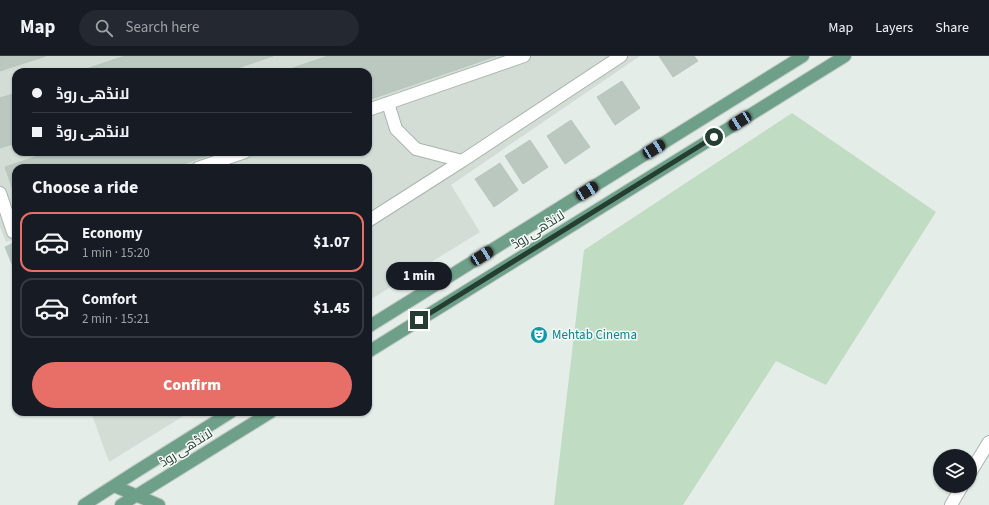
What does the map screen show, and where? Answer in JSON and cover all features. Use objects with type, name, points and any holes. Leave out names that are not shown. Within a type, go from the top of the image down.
[{"type":"main road","name":"لانڈھی روڈ","points":[[372,325],[803,56]]},
{"type":"main road","name":"لانڈھی روڈ","points":[[372,350],[845,56]]},
{"type":"main road","points":[[560,208],[556,216],[559,223],[564,226],[571,226]]},
{"type":"main road","points":[[533,224],[543,230],[545,234],[545,242]]},
{"type":"main road","name":"لانڈھی روڈ","points":[[84,505],[225,416]]},
{"type":"main road","name":"لانڈھی روڈ","points":[[121,505],[265,416]]},
{"type":"main road","points":[[137,471],[136,478],[139,484],[145,488],[149,488]]},
{"type":"main road","points":[[114,486],[159,505]]},
{"type":"street","points":[[372,109],[524,56]]},
{"type":"street","points":[[372,217],[462,161],[621,56]]},
{"type":"street","points":[[388,103],[396,130],[416,149],[462,161]]},
{"type":"street","points":[[210,164],[233,156]]},
{"type":"street","points":[[0,193],[12,229]]},
{"type":"street","points":[[977,462],[989,442]]},
{"type":"street","points":[[951,505],[958,493]]},
{"type":"shaded area","points":[[0,56],[640,56],[451,185],[480,232],[372,299],[372,164],[12,164],[12,240],[6,242],[0,227]]},
{"type":"shaded area","points":[[92,416],[184,416],[109,462]]},
{"type":"green space","points":[[792,113],[936,212],[826,385],[776,361],[683,505],[554,505],[584,250]]},
{"type":"building","points":[[0,56],[46,56],[0,71]]},
{"type":"building","points":[[125,56],[273,56],[238,68],[89,68]]},
{"type":"building","points":[[328,56],[496,56],[372,99],[372,68],[293,68]]},
{"type":"building","points":[[659,56],[694,56],[698,61],[673,77]]},
{"type":"building","points":[[622,81],[640,108],[615,125],[597,97]]},
{"type":"building","points":[[12,94],[12,144],[0,148],[0,98]]},
{"type":"building","points":[[571,120],[590,147],[565,164],[547,136]]},
{"type":"building","points":[[530,140],[548,167],[523,184],[505,156]]},
{"type":"building","points":[[38,156],[206,156],[184,164],[14,164]]},
{"type":"building","points":[[500,163],[518,190],[494,207],[475,179]]},
{"type":"building","points":[[12,165],[12,187],[5,167]]},
{"type":"building","points":[[12,244],[12,264],[5,247]]},
{"type":"place","name":"Mehtab Cinema","points":[[539,335]]},
{"type":"route","points":[[419,320],[714,137]]}]
